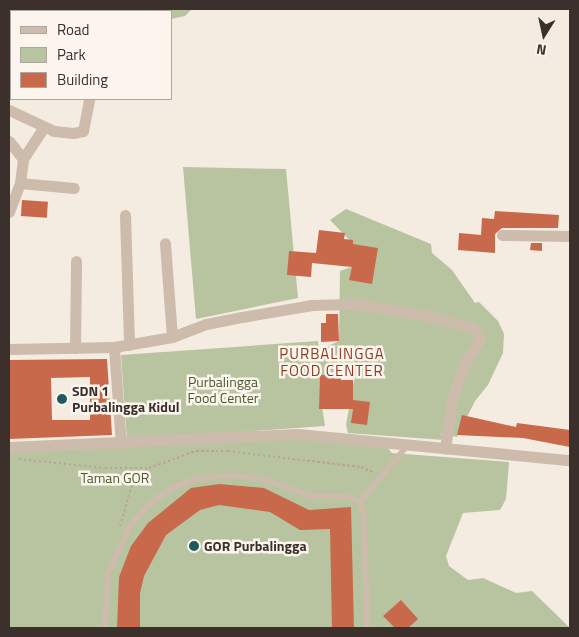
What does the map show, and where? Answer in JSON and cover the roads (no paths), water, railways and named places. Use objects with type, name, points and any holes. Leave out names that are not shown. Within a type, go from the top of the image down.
[{"type":"street","points":[[9,110],[42,131],[83,132],[89,100]]},
{"type":"street","points":[[9,212],[20,183],[23,159],[42,131]]},
{"type":"street","points":[[9,141],[23,159]]},
{"type":"street","points":[[20,183],[74,188]]},
{"type":"street","points":[[125,215],[129,345]]},
{"type":"street","points":[[502,235],[570,236]]},
{"type":"street","points":[[165,243],[172,337]]},
{"type":"street","points":[[75,348],[76,261]]},
{"type":"street","points":[[9,349],[114,348],[172,337],[206,324],[312,305],[353,304],[432,317],[474,328],[480,339],[463,366],[452,400],[445,449]]},
{"type":"street","points":[[114,348],[121,444]]},
{"type":"street","points":[[9,447],[121,444],[298,434],[570,460]]},
{"type":"lane","points":[[360,502],[408,445]]},
{"type":"lane","points":[[106,628],[108,573],[120,542],[141,512],[171,490],[191,480],[230,475],[267,480],[313,497],[347,497],[360,502]]},
{"type":"lane","points":[[360,502],[364,515],[368,628]]},
{"type":"place","name":"SDN 1 Purbalingga Kidul","points":[[62,399]]},
{"type":"place","name":"GOR Purbalingga","points":[[194,546]]},
{"type":"district","name":"PURBALINGGA FOOD CENTER","points":[[332,362]]},
{"type":"park label","name":"Purbalingga Food Center","points":[[223,390]]},
{"type":"park label","name":"Taman GOR","points":[[115,478]]}]
